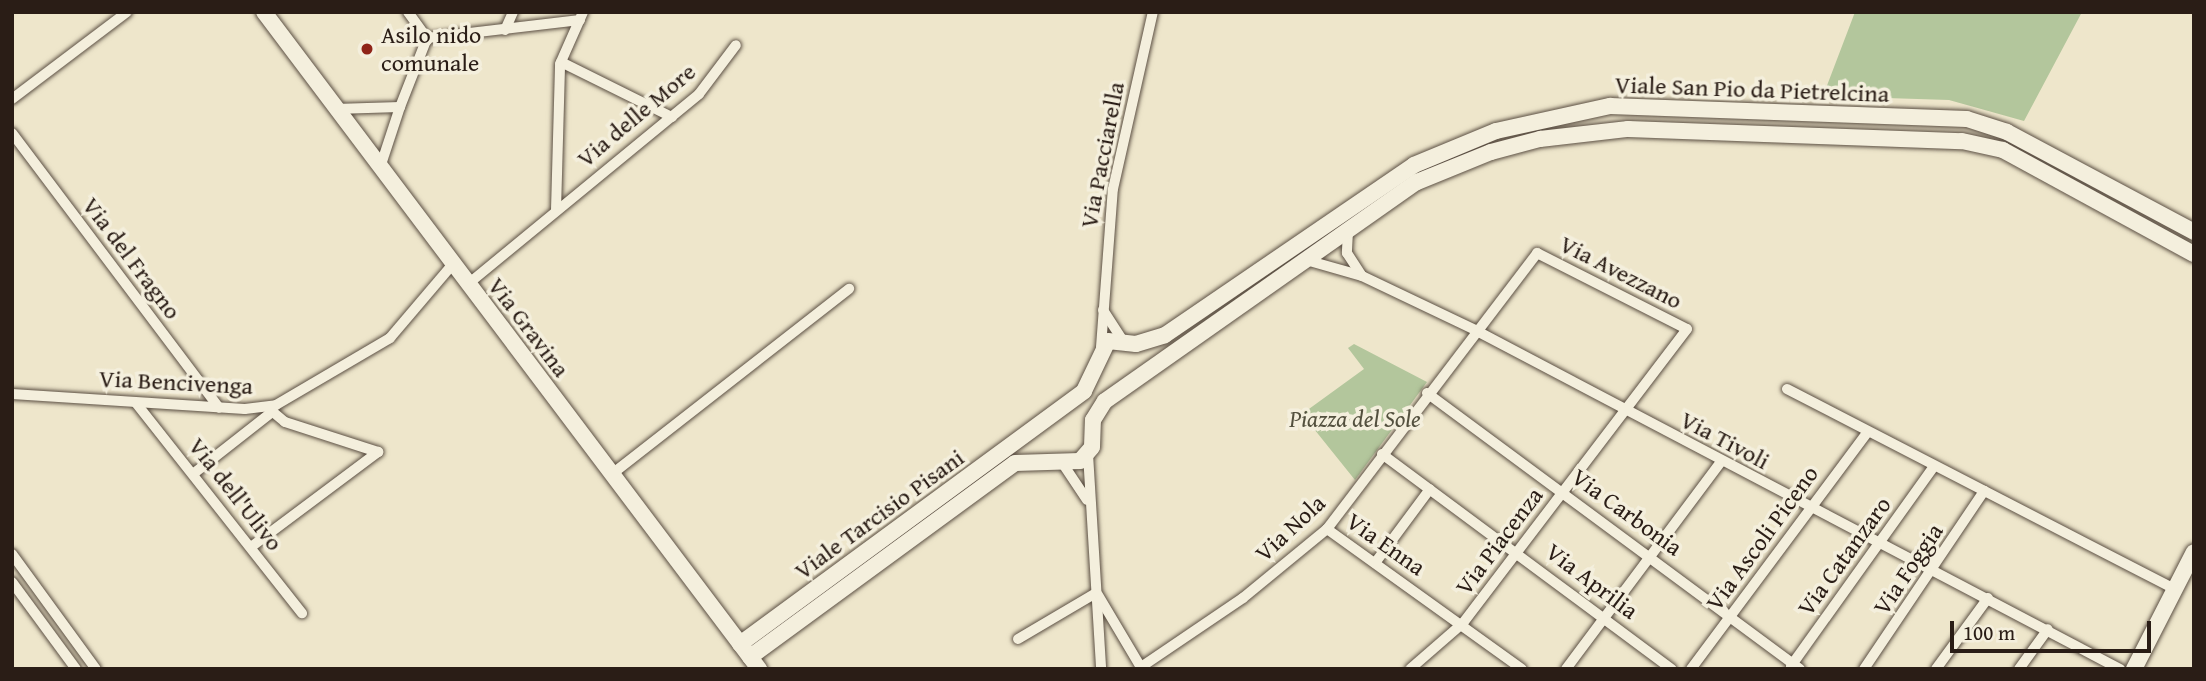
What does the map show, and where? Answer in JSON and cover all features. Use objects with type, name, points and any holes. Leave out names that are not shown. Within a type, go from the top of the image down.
[{"type":"main road","name":"Via Gravina","points":[[264,12],[750,657]]},
{"type":"main road","name":"Viale San Pio da Pietrelcina","points":[[1101,347],[1165,335],[1437,153],[1496,131],[1609,106],[1967,119],[2007,132],[2194,232]]},
{"type":"main road","name":"Viale San Pio da Pietrelcina","points":[[1088,454],[1097,408],[1306,260],[1450,165],[1540,139],[1681,128],[1982,144],[2194,254]]},
{"type":"main road","points":[[1129,342],[1143,374]]},
{"type":"main road","name":"Viale Tarcisio Pisani","points":[[750,657],[1084,391],[1101,347]]},
{"type":"main road","points":[[1045,421],[1040,443],[1057,462]]},
{"type":"main road","name":"Viale Tarcisio Pisani","points":[[750,657],[1015,463],[1057,462],[1088,454]]},
{"type":"main road","points":[[2134,669],[2194,552]]},
{"type":"street","points":[[12,99],[127,12]]},
{"type":"street","points":[[408,12],[427,38]]},
{"type":"street","points":[[505,30],[513,12]]},
{"type":"street","name":"Via Pacciarella","points":[[1101,347],[1101,308],[1112,189],[1153,12]]},
{"type":"street","points":[[427,38],[505,30],[581,15]]},
{"type":"street","points":[[556,210],[561,62],[581,15]]},
{"type":"street","points":[[380,168],[427,38]]},
{"type":"street","name":"Via delle More","points":[[468,284],[704,90],[736,45]]},
{"type":"street","points":[[561,62],[671,117]]},
{"type":"street","points":[[335,108],[400,107]]},
{"type":"street","name":"Via del Fragno","points":[[12,133],[219,408]]},
{"type":"street","points":[[1348,231],[1347,253],[1362,276]]},
{"type":"street","name":"Via Avezzano","points":[[1536,253],[1687,329]]},
{"type":"street","name":"Via Nola","points":[[1141,668],[1242,598],[1327,529],[1427,393],[1536,253]]},
{"type":"street","name":"Via Tivoli","points":[[1306,260],[1362,276],[1475,330],[1721,462],[1989,598],[2120,669]]},
{"type":"street","name":"Via Bencivenga","points":[[12,394],[270,410],[390,338],[453,264]]},
{"type":"street","points":[[612,474],[849,289]]},
{"type":"street","points":[[1101,308],[1129,342]]},
{"type":"street","name":"Via Piacenza","points":[[1410,669],[1463,623],[1687,329]]},
{"type":"street","points":[[1787,389],[1933,468],[1984,491],[2175,589]]},
{"type":"street","name":"Via Carbonia","points":[[1427,393],[1652,556],[1794,667]]},
{"type":"street","name":"Via dell'Ulivo","points":[[136,403],[302,612]]},
{"type":"street","points":[[193,474],[270,410],[378,452],[251,547]]},
{"type":"street","name":"Via Ascoli Piceno","points":[[1691,669],[1867,433]]},
{"type":"street","points":[[1088,454],[1087,500],[1101,669]]},
{"type":"street","name":"Via Aprilia","points":[[1382,454],[1518,551],[1672,669]]},
{"type":"street","points":[[1057,462],[1087,500]]},
{"type":"street","points":[[1566,669],[1721,462]]},
{"type":"street","name":"Via Catanzaro","points":[[1794,667],[1933,468]]},
{"type":"street","points":[[1376,563],[1430,489]]},
{"type":"street","name":"Via Foggia","points":[[1864,669],[1935,571],[1984,491]]},
{"type":"street","name":"Via Enna","points":[[1327,529],[1463,623],[1522,669]]},
{"type":"street","points":[[12,554],[96,669]]},
{"type":"street","points":[[12,582],[76,669]]},
{"type":"street","points":[[1018,639],[1096,593]]},
{"type":"street","points":[[1096,593],[1141,668]]},
{"type":"street","points":[[1936,669],[1989,598]]},
{"type":"street","points":[[2019,669],[2048,629]]},
{"type":"green space","points":[[1855,12],[2082,12],[2024,121],[1949,100],[1823,96]]},
{"type":"green space","name":"Piazza del Sole","points":[[1354,344],[1427,382],[1355,480],[1302,414],[1364,369],[1348,348]]},
{"type":"place","name":"Asilo nido comunale","points":[[367,49]]}]
